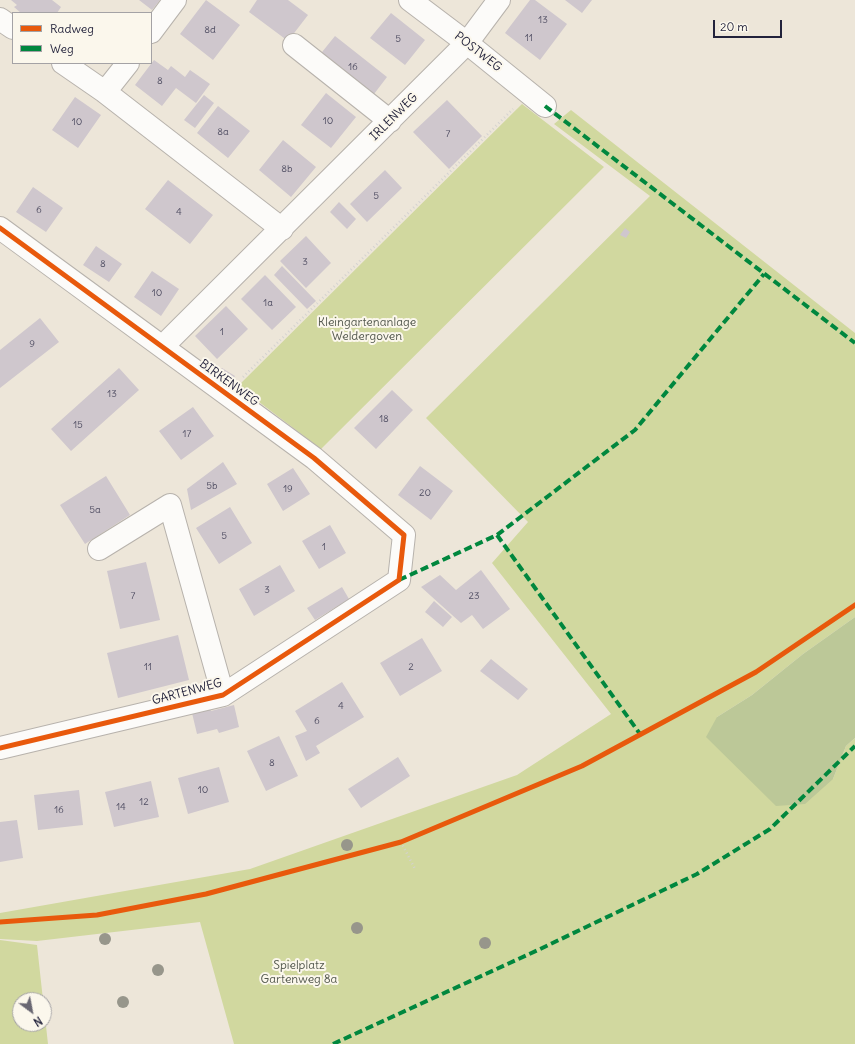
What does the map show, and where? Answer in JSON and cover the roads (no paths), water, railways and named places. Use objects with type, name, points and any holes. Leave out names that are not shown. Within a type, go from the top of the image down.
[{"type":"street","points":[[152,31],[175,0]]},
{"type":"street","name":"POSTWEG","points":[[410,0],[468,43],[537,100]]},
{"type":"street","name":"IRLENWEG","points":[[163,346],[468,43],[499,0]]},
{"type":"street","points":[[0,19],[12,27]]},
{"type":"street","points":[[294,45],[390,121]]},
{"type":"street","points":[[64,64],[105,92],[282,228]]},
{"type":"street","points":[[105,92],[127,64]]},
{"type":"street","name":"BIRKENWEG","points":[[0,228],[314,458],[404,535],[399,580]]},
{"type":"street","name":"GARTENWEG","points":[[99,549],[170,504],[223,695]]},
{"type":"street","name":"GARTENWEG","points":[[0,748],[223,695],[399,580]]},
{"type":"park label","name":"Kleingartenanlage Weldergoven","points":[[367,330]]},
{"type":"park label","name":"Spielplatz Gartenweg 8a","points":[[299,973]]}]
